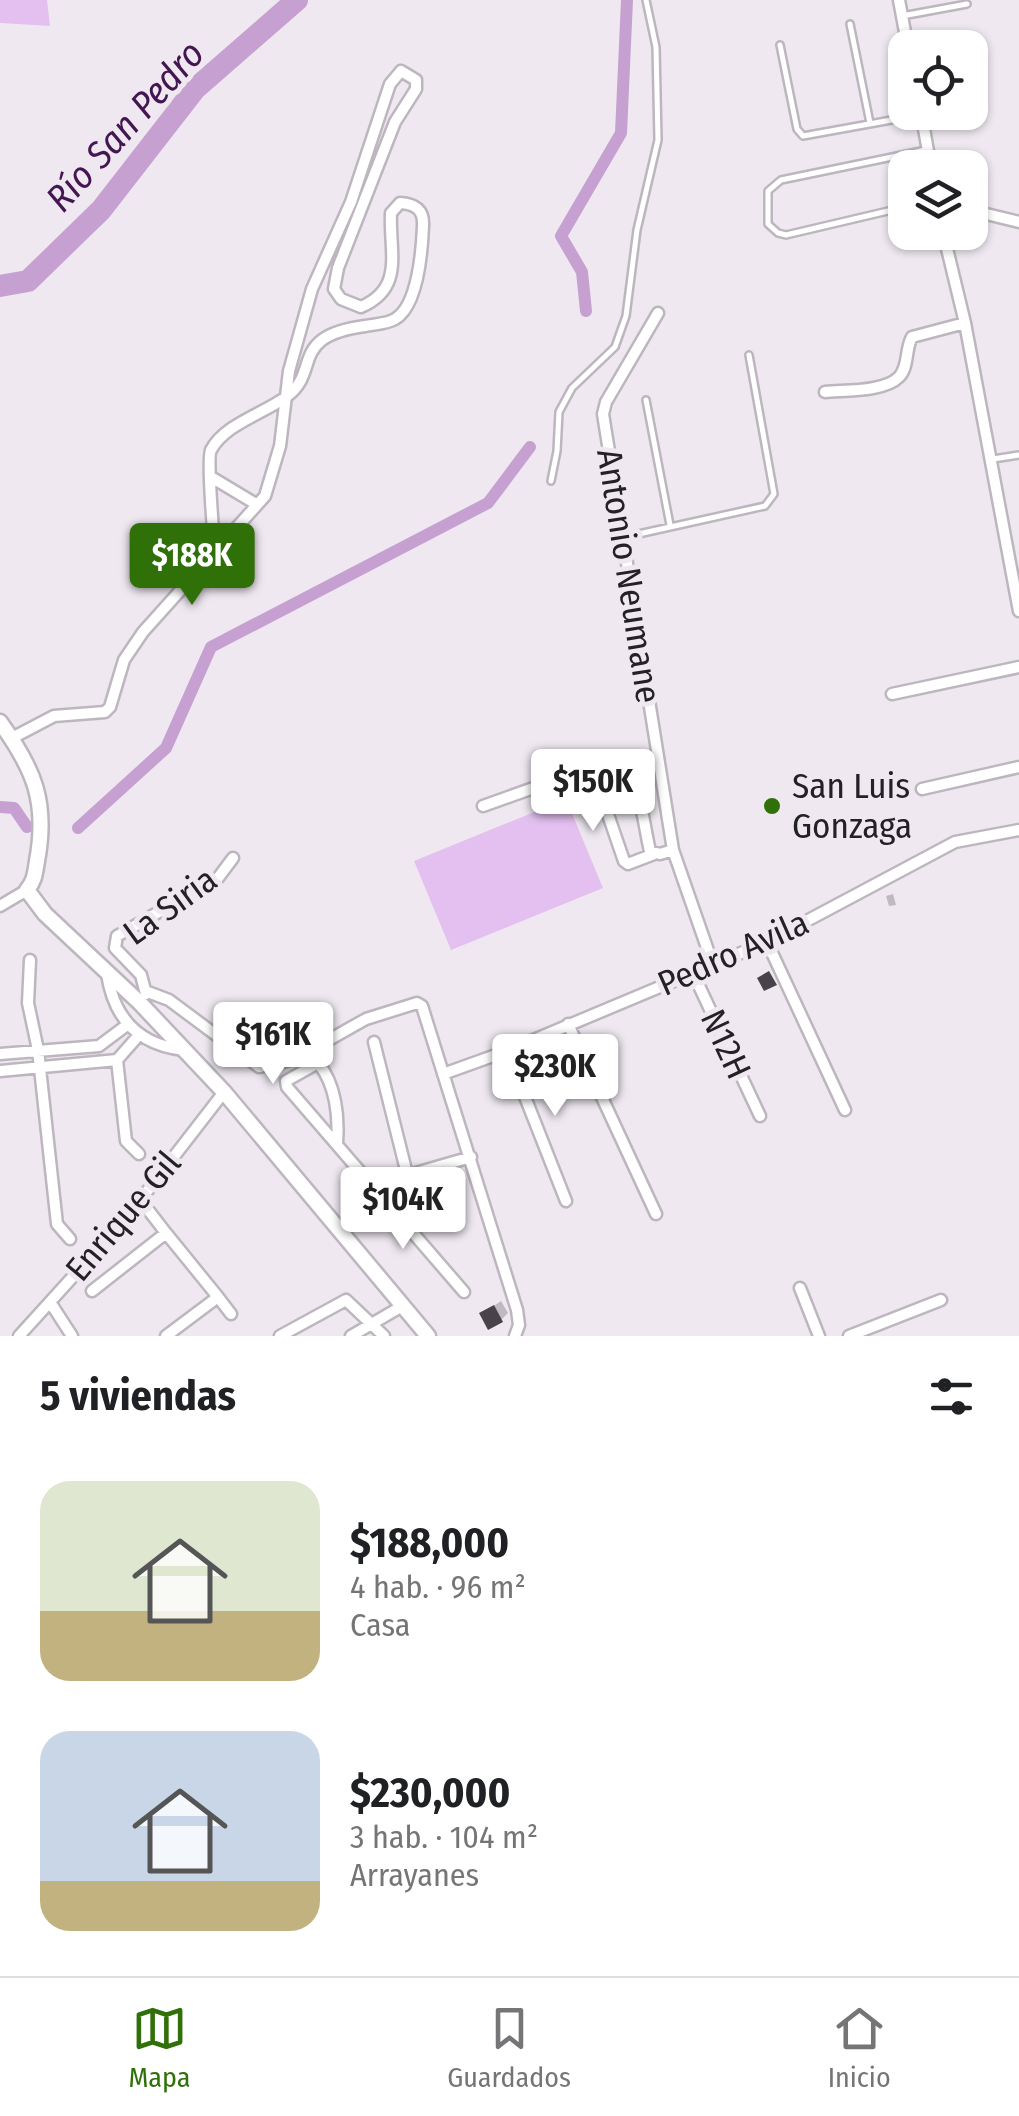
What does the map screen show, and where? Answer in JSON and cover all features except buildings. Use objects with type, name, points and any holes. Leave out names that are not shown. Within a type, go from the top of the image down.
[{"type":"main road","points":[[0,722],[23,753],[40,796],[42,842],[35,880],[27,890],[56,925],[108,974],[144,998],[428,1336]]},
{"type":"street","points":[[899,0],[905,30]]},
{"type":"street","points":[[12,738],[54,716],[105,712],[133,646],[215,548],[265,496],[280,446],[286,398],[289,370],[312,289],[351,202],[393,76],[401,72],[410,74],[416,80],[416,89],[388,139],[338,268],[334,289],[341,300],[361,307],[381,297],[388,286],[393,260],[391,213],[400,203],[413,204],[423,220],[419,266],[408,306],[390,322],[350,328],[323,339],[308,359],[303,381],[286,398],[226,433],[212,448],[207,461],[215,548]]},
{"type":"street","points":[[925,130],[928,150]]},
{"type":"street","points":[[988,214],[1019,222]]},
{"type":"street","points":[[948,250],[966,323],[1018,604]]},
{"type":"street","name":"Antonio Neumane","points":[[658,313],[606,402],[604,414],[673,850],[713,965]]},
{"type":"street","points":[[825,392],[880,386],[899,377],[912,337],[966,323]]},
{"type":"street","points":[[211,477],[256,504]]},
{"type":"street","points":[[892,694],[1019,666]]},
{"type":"street","points":[[483,806],[608,764],[620,765],[635,786],[650,851],[654,854]]},
{"type":"street","points":[[922,789],[1019,767]]},
{"type":"street","points":[[635,786],[613,790],[603,800],[626,863],[673,850]]},
{"type":"street","name":"Pedro Avila","points":[[443,1074],[766,942],[956,842],[1019,830]]},
{"type":"street","name":"La Siria","points":[[144,998],[141,975],[115,948],[117,936],[218,878],[232,858]]},
{"type":"street","points":[[0,906],[27,890]]},
{"type":"street","points":[[766,942],[845,1110]]},
{"type":"street","points":[[30,960],[28,1003],[38,1050],[57,1224],[70,1239]]},
{"type":"street","name":"N12H","points":[[693,973],[760,1116]]},
{"type":"street","points":[[108,974],[110,996],[127,1025],[163,1048],[185,1050]]},
{"type":"street","points":[[144,998],[170,1000],[250,1063],[268,1068],[295,1059],[366,1019],[417,1003],[422,1006],[517,1310],[519,1326],[515,1336]]},
{"type":"street","points":[[568,1024],[656,1214]]},
{"type":"street","points":[[0,1054],[99,1046],[127,1025]]},
{"type":"street","points":[[0,1071],[117,1060],[139,1035]]},
{"type":"street","points":[[374,1042],[407,1174]]},
{"type":"street","points":[[507,1051],[566,1202]]},
{"type":"street","points":[[117,1060],[126,1141],[138,1154]]},
{"type":"street","points":[[337,1143],[338,1111],[318,1063],[294,1074],[286,1084],[464,1292]]},
{"type":"street","name":"Enrique Gil","points":[[19,1336],[128,1216],[224,1092]]},
{"type":"street","points":[[374,1186],[472,1158]]},
{"type":"street","points":[[148,1211],[231,1314]]},
{"type":"street","points":[[92,1291],[166,1234]]},
{"type":"street","points":[[800,1288],[819,1336]]},
{"type":"street","points":[[166,1336],[218,1297]]},
{"type":"street","points":[[280,1336],[346,1300],[384,1336]]},
{"type":"street","points":[[849,1336],[942,1300]]},
{"type":"street","points":[[50,1302],[72,1336]]},
{"type":"street","points":[[351,1336],[404,1304]]},
{"type":"lane","points":[[551,481],[559,412],[572,388],[615,347],[626,316],[637,230],[658,140],[656,47],[646,0]]},
{"type":"lane","points":[[902,16],[968,4]]},
{"type":"lane","points":[[850,24],[870,124]]},
{"type":"lane","points":[[780,45],[797,129],[803,136],[888,121]]},
{"type":"lane","points":[[888,158],[781,180],[768,191],[768,224],[778,233],[786,234],[888,211]]},
{"type":"lane","points":[[622,538],[765,506],[772,499],[748,355]]},
{"type":"lane","points":[[646,400],[670,526]]},
{"type":"lane","points":[[990,460],[1019,454]]},
{"type":"shaded area","points":[[0,0],[47,0],[50,26],[0,23]]},
{"type":"shaded area","points":[[566,799],[603,888],[451,950],[414,861]]},
{"type":"waterway","name":"Río San Pedro","points":[[0,286],[28,281],[101,210],[195,89],[297,0]]},
{"type":"waterway","points":[[586,311],[582,272],[561,236],[621,133],[627,0]]},
{"type":"waterway","points":[[78,828],[166,748],[211,647],[488,503],[530,447]]},
{"type":"waterway","points":[[0,807],[14,808],[27,827]]},
{"type":"place","name":"San Luis Gonzaga","points":[[772,806]]}]
